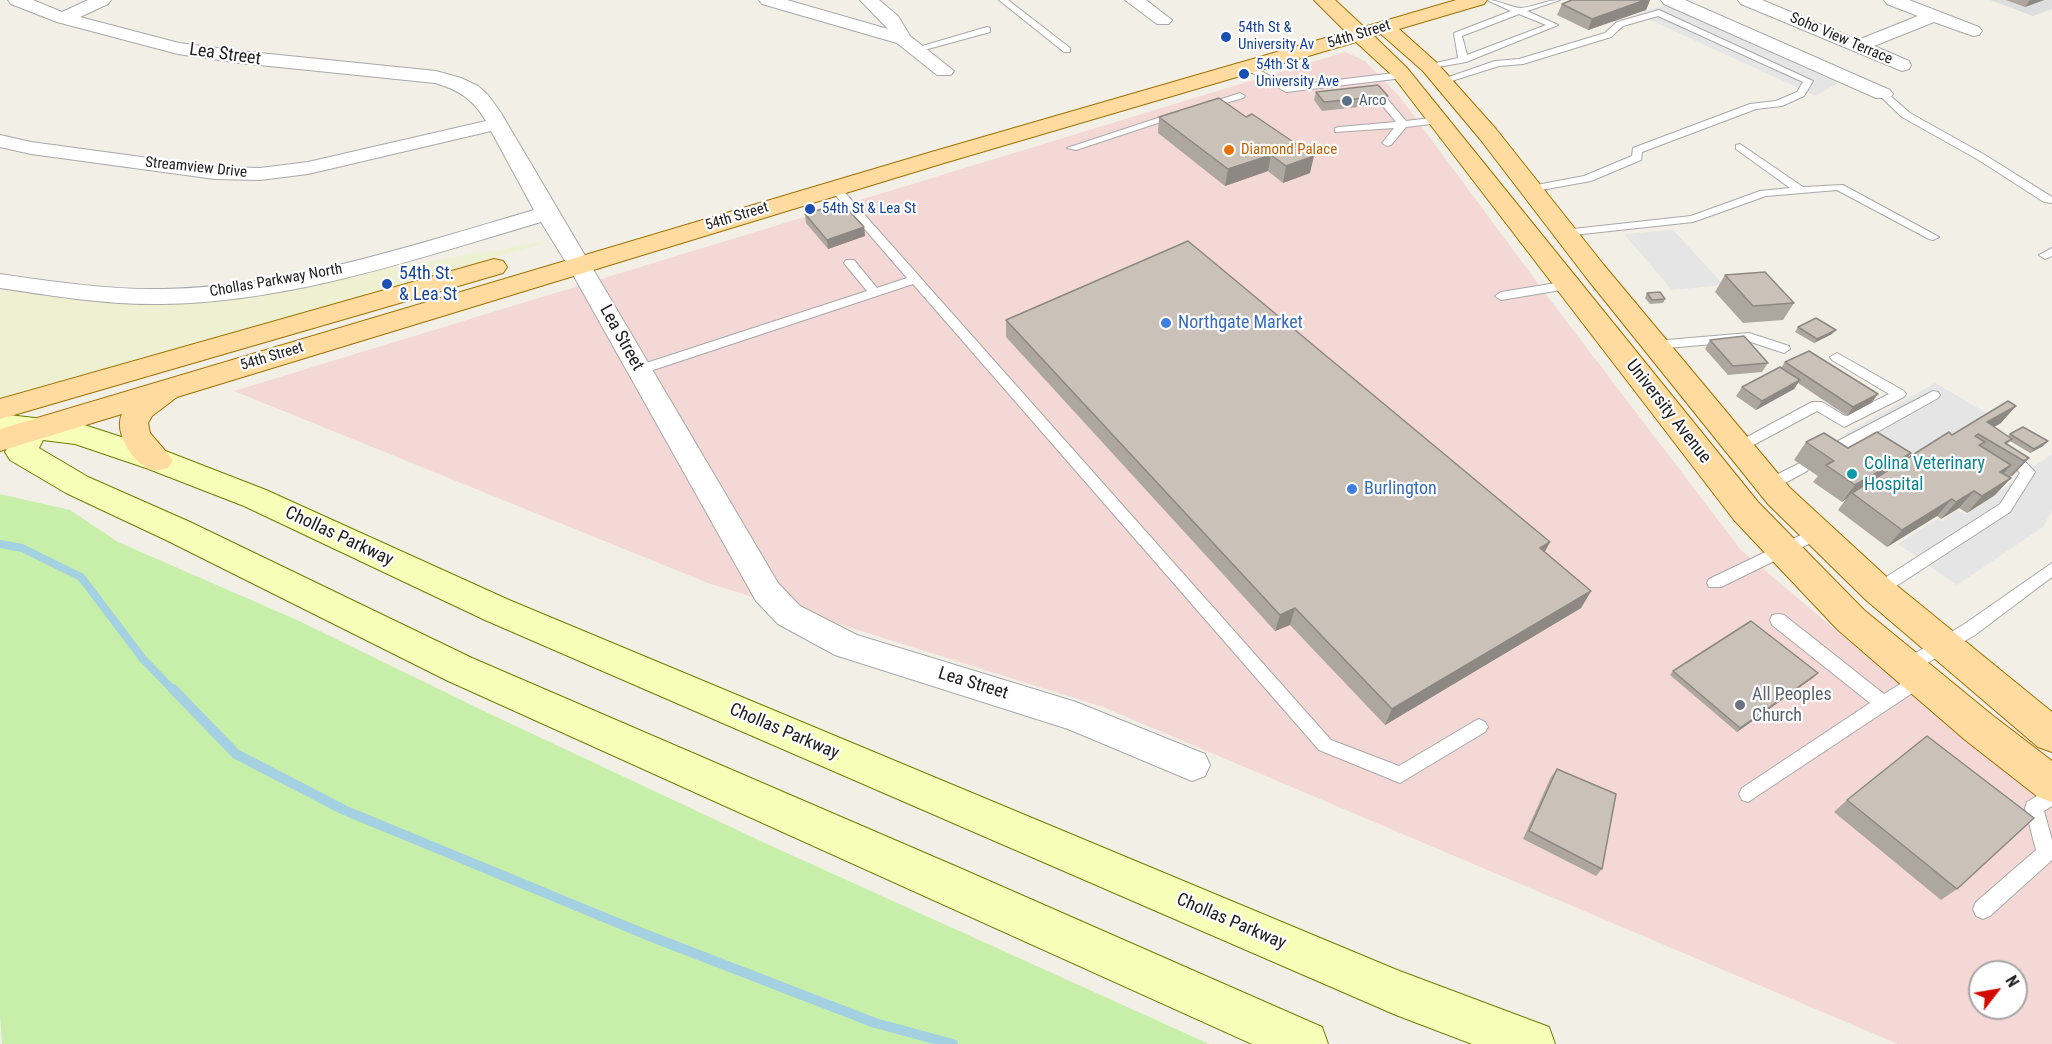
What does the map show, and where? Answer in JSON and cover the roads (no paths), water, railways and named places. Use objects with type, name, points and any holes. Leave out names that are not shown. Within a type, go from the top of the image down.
[{"type":"main road","name":"University Avenue","points":[[1324,0],[1358,19],[1746,511],[1851,620],[1913,673],[2052,784]]},
{"type":"main road","name":"54th Street","points":[[0,440],[184,383],[573,255],[1083,96],[1358,19],[1385,27],[1478,0]]},
{"type":"main road","points":[[1436,74],[1418,41],[1437,22],[1478,0]]},
{"type":"main road","name":"54th Street","points":[[0,409],[573,255],[835,188],[1248,67],[1358,19]]},
{"type":"main road","name":"University Avenue","points":[[1385,27],[1436,74],[1488,134],[1564,233],[1769,484],[1878,590],[2052,735]]},
{"type":"main road","points":[[1045,126],[1048,116],[1083,96]]},
{"type":"main road","points":[[157,460],[137,441],[133,431],[135,417],[140,409],[184,383]]},
{"type":"main road","name":"Chollas Parkway","points":[[0,424],[78,434],[157,460],[255,498],[552,634],[1396,992],[1532,1044]]},
{"type":"main road","points":[[34,429],[21,452],[77,485],[178,531],[459,669],[947,883],[1305,1044]]},
{"type":"street","name":"Lea Street","points":[[17,0],[63,18],[177,48],[436,77],[458,84],[474,93],[480,98],[496,124],[546,213],[573,255],[767,592],[789,615],[847,645],[1076,717],[1192,765]]},
{"type":"street","points":[[63,18],[102,0]]},
{"type":"street","points":[[768,0],[910,44]]},
{"type":"street","points":[[869,0],[892,20],[910,44],[944,71]]},
{"type":"street","points":[[1134,0],[1163,20]]},
{"type":"street","points":[[1670,0],[1883,94]]},
{"type":"street","name":"Soho View Terrace","points":[[1747,0],[1902,65]]},
{"type":"street","points":[[1893,0],[1973,31]]},
{"type":"street","points":[[1858,46],[1934,16]]},
{"type":"street","name":"Streamview Drive","points":[[0,141],[31,148],[215,173],[260,174],[316,167],[496,124]]},
{"type":"street","name":"Chollas Parkway North","points":[[0,282],[119,295],[186,296],[254,287],[323,274],[546,213]]},
{"type":"lane","points":[[1003,0],[1067,50]]},
{"type":"lane","points":[[1436,74],[1463,60],[1554,26],[1491,0]]},
{"type":"lane","points":[[1463,60],[1457,35],[1539,2],[1557,0]]},
{"type":"lane","points":[[1436,74],[1498,63],[1520,62],[1542,56],[1608,35],[1620,24],[1659,13],[1808,81],[1801,94],[1778,104],[1754,106],[1637,150],[1637,158],[1587,179],[1530,189]]},
{"type":"lane","points":[[910,44],[987,30]]},
{"type":"lane","points":[[1248,67],[1286,89],[1403,75]]},
{"type":"lane","points":[[1367,79],[1403,124]]},
{"type":"lane","points":[[1883,94],[1906,116],[1981,157],[2048,200],[2052,200]]},
{"type":"lane","points":[[1072,148],[1240,96]]},
{"type":"lane","points":[[1339,130],[1439,120]]},
{"type":"lane","points":[[1387,143],[1403,124]]},
{"type":"lane","points":[[1740,147],[1801,190]]},
{"type":"lane","points":[[1564,233],[1693,219],[1764,194],[1839,187],[1934,237]]},
{"type":"lane","points":[[835,188],[1325,745],[1400,775],[1479,728]]},
{"type":"lane","points":[[850,263],[875,293]]},
{"type":"lane","points":[[639,370],[915,279]]},
{"type":"lane","points":[[1501,296],[1569,285]]},
{"type":"lane","points":[[1655,345],[1749,337],[1784,349]]},
{"type":"lane","points":[[1738,447],[1817,405],[1844,422],[1899,394],[1837,357]]},
{"type":"lane","points":[[1822,456],[1933,395]]},
{"type":"lane","points":[[1878,590],[2005,508],[2028,472],[1995,440]]},
{"type":"lane","points":[[1769,484],[1802,467]]},
{"type":"lane","points":[[1715,583],[1818,534]]},
{"type":"lane","points":[[1748,794],[1883,703],[1942,645],[1970,630],[2052,569]]},
{"type":"lane","points":[[1778,620],[1883,703]]},
{"type":"lane","points":[[1983,909],[2046,854],[2034,808],[2052,795]]},
{"type":"waterway","points":[[0,544],[22,548],[81,577],[143,659],[174,691]]},
{"type":"waterway","points":[[173,689],[236,754],[344,810],[647,935],[875,1023],[953,1044]]},
{"type":"place","name":"54th St & University Av","points":[[1226,37]]},
{"type":"place","name":"54th St & University Ave","points":[[1244,74]]},
{"type":"place","name":"Arco","points":[[1347,101]]},
{"type":"place","name":"Diamond Palace","points":[[1229,150]]},
{"type":"place","name":"54th St & Lea St","points":[[810,209]]},
{"type":"place","name":"54th St. & Lea St","points":[[387,284]]},
{"type":"place","name":"Northgate Market","points":[[1166,323]]},
{"type":"place","name":"Colina Veterinary Hospital","points":[[1852,474]]},
{"type":"place","name":"Burlington","points":[[1352,489]]},
{"type":"place","name":"All Peoples Church","points":[[1740,705]]}]
